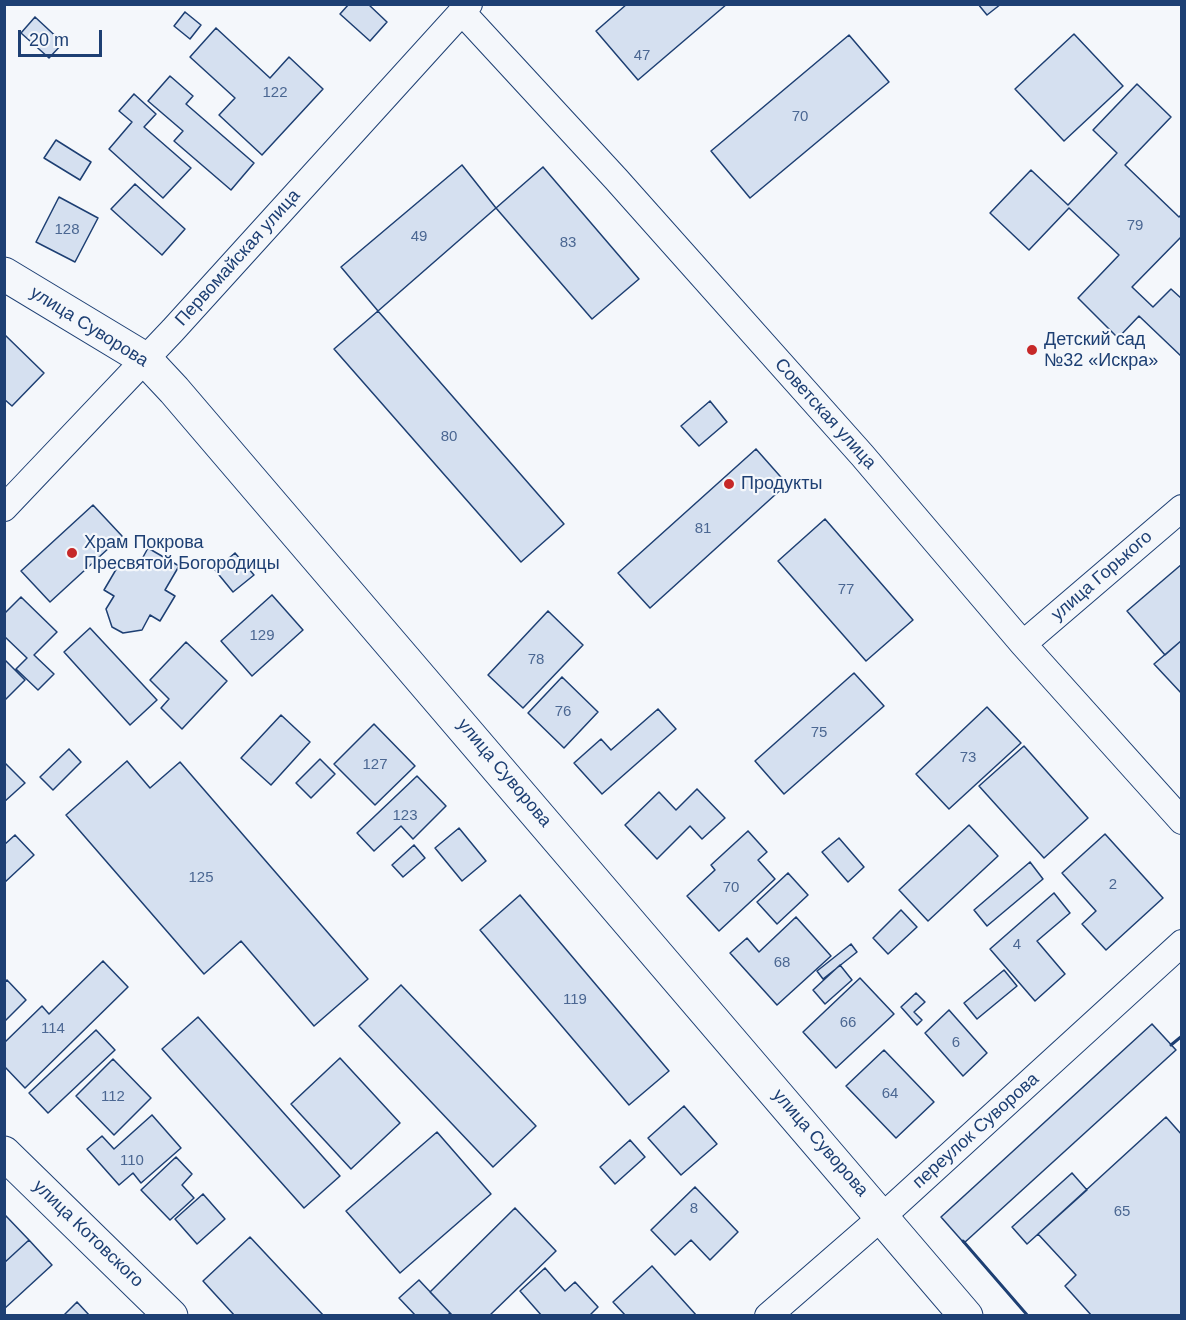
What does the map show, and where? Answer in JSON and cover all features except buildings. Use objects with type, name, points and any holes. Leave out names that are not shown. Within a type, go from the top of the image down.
[{"type":"main road","name":"улица Суворова","points":[[4,274],[146,359],[432,689],[966,1316]]},
{"type":"main road","name":"улица Котовского","points":[[4,1153],[171,1316]]},
{"type":"street","name":"Первомайская улица","points":[[4,508],[146,359],[466,8]]},
{"type":"street","name":"Советская улица","points":[[466,8],[862,455],[1023,644],[1182,821]]},
{"type":"street","name":"улица Горького","points":[[1023,644],[1182,508]]},
{"type":"street","name":"переулок Суворова","points":[[768,1316],[883,1216],[1182,943]]},
{"type":"wall","points":[[1171,1045],[1182,1036]]},
{"type":"wall","points":[[963,1241],[1028,1316]]},
{"type":"place","name":"Детский сад №32 «Искра»","points":[[1032,350]]},
{"type":"place","name":"Продукты","points":[[729,484]]},
{"type":"place","name":"Храм Покрова Пресвятой Богородицы","points":[[72,553]]}]
